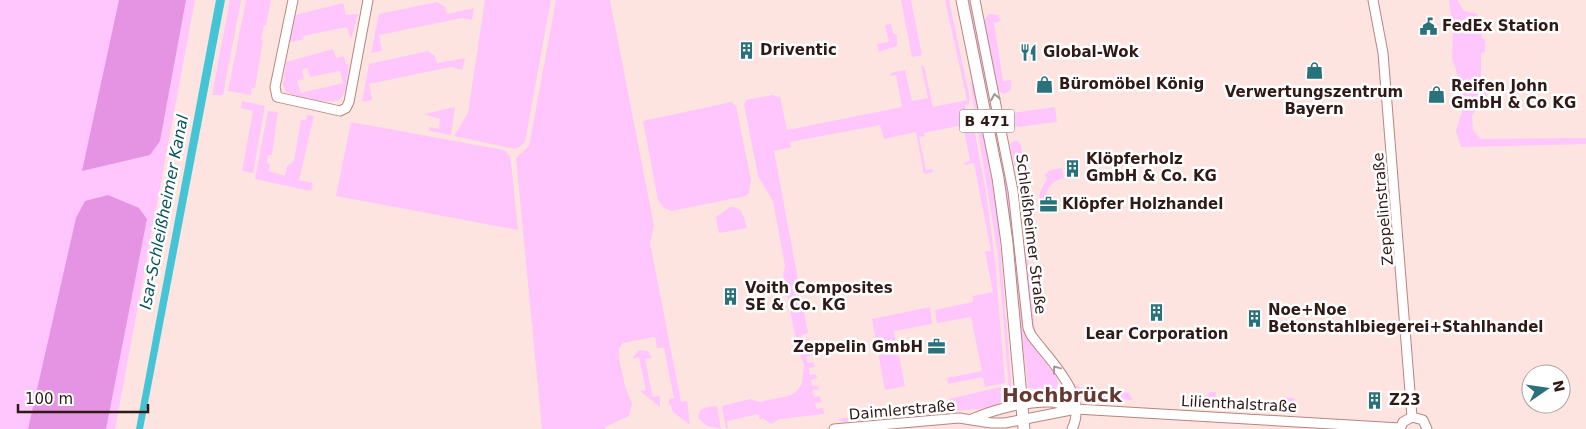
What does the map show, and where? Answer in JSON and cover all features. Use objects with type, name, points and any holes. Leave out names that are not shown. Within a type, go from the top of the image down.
[{"type":"main road","name":"Schleißheimer Straße","points":[[962,0],[1000,196],[1009,260],[1023,424]]},
{"type":"street","points":[[293,0],[276,87],[277,97],[340,111],[346,108],[368,0]]},
{"type":"street","name":"Schleißheimer Straße","points":[[975,0],[1013,191],[1028,328],[1074,395],[1076,409],[1072,429]]},
{"type":"street","name":"Zeppelinstraße","points":[[1373,0],[1383,53],[1412,417]]},
{"type":"street","name":"Lilienthalstraße","points":[[1022,405],[1053,402],[1076,409],[1400,429]]},
{"type":"street","name":"Daimlerstraße","points":[[971,419],[984,413],[1022,405]]},
{"type":"street","name":"Lilienthalstraße","points":[[1023,424],[1076,409]]},
{"type":"street","points":[[1400,429],[1406,419],[1412,417],[1423,420],[1427,429]]},
{"type":"street","name":"Daimlerstraße","points":[[834,429],[953,418],[971,419],[990,426],[1023,424]]},
{"type":"street","points":[[971,419],[972,429]]},
{"type":"shaded area","points":[[0,0],[195,0],[115,429],[0,429]]},
{"type":"shaded area","points":[[119,0],[186,0],[160,141],[150,155],[82,171]]},
{"type":"shaded area","points":[[230,0],[241,0],[223,95],[212,95]]},
{"type":"shaded area","points":[[246,0],[271,0],[261,39],[263,40],[255,88],[252,88],[251,95],[228,91]]},
{"type":"shaded area","points":[[485,0],[551,0],[525,142],[515,149],[454,136],[468,113]]},
{"type":"shaded area","points":[[556,0],[610,0],[654,226],[650,243],[681,402],[687,401],[690,425],[673,412],[671,405],[669,405],[669,399],[674,398],[664,348],[657,348],[655,337],[623,343],[619,348],[619,358],[625,386],[632,404],[629,416],[605,427],[605,429],[542,429],[516,158],[529,146]]},
{"type":"shaded area","points":[[901,0],[911,0],[922,55],[912,57]]},
{"type":"shaded area","points":[[945,0],[949,0],[970,99],[969,104],[965,105],[967,113],[971,112],[986,193],[995,260],[1005,383],[985,387],[983,377],[948,384],[947,378],[982,371],[971,317],[937,323],[935,310],[973,302],[973,296],[993,292],[985,251],[991,251],[974,163],[965,165],[964,163],[970,161],[963,125],[924,133],[925,136],[919,137],[926,170],[932,169],[933,172],[924,174],[916,132],[884,139],[880,125],[790,142],[791,147],[774,151],[808,333],[802,335],[803,340],[809,339],[810,344],[804,346],[805,351],[812,351],[812,355],[806,357],[808,363],[814,362],[815,367],[809,368],[810,375],[816,374],[817,378],[811,380],[812,386],[818,386],[819,389],[813,390],[814,397],[820,396],[821,402],[815,403],[816,409],[823,408],[824,414],[780,419],[771,424],[762,418],[760,420],[758,414],[727,421],[728,428],[726,428],[722,406],[750,399],[760,402],[795,393],[802,384],[804,365],[798,350],[783,274],[785,266],[773,201],[758,176],[744,104],[746,100],[772,95],[780,97],[787,130],[902,107],[896,75],[889,76],[891,73],[905,70],[912,101],[928,98],[921,66],[924,66],[933,107],[967,100]]},
{"type":"shaded area","points":[[968,0],[971,0],[1011,200],[1029,339],[1057,378],[1058,383],[1055,391],[1028,388],[1006,201]]},
{"type":"shaded area","points":[[1449,0],[1457,0],[1464,11],[1478,14],[1477,20],[1485,20],[1485,34],[1482,34],[1482,39],[1485,39],[1485,51],[1481,54],[1481,80],[1486,86],[1487,99],[1472,115],[1473,130],[1481,139],[1586,138],[1586,144],[1461,147],[1456,131],[1462,112],[1459,78],[1452,59],[1453,29]]},
{"type":"shaded area","points":[[437,2],[445,7],[447,14],[474,8],[472,20],[462,18],[379,35],[382,51],[371,53],[379,14]]},
{"type":"shaded area","points":[[343,3],[346,15],[358,14],[351,39],[347,27],[303,36],[304,39],[292,42],[289,40],[295,15]]},
{"type":"shaded area","points":[[989,14],[998,15],[1001,21],[994,23],[1003,81],[1011,80],[1011,89],[1005,94],[998,91],[983,22]]},
{"type":"shaded area","points":[[891,24],[893,33],[897,35],[897,46],[879,52],[877,44],[889,42],[885,25]]},
{"type":"shaded area","points":[[333,49],[336,58],[344,56],[346,64],[349,64],[343,96],[336,101],[330,102],[305,98],[286,92],[283,84],[286,62]],"holes":[[[307,68],[310,77],[340,71],[343,83],[301,93],[297,81],[304,79],[302,70]]]},
{"type":"shaded area","points":[[428,51],[435,56],[437,63],[465,58],[462,70],[451,67],[369,84],[372,100],[362,102],[369,64]]},
{"type":"shaded area","points":[[970,81],[975,86],[998,218],[1012,394],[1010,400],[998,255]]},
{"type":"shaded area","points":[[242,101],[265,106],[253,173],[242,171],[253,111],[241,108]]},
{"type":"shaded area","points":[[731,102],[736,106],[751,180],[749,193],[746,196],[672,211],[664,208],[658,200],[643,121]]},
{"type":"shaded area","points":[[455,107],[451,135],[429,131],[430,127],[439,129],[440,119],[424,114]]},
{"type":"shaded area","points":[[1055,107],[1057,122],[1018,127],[1009,124],[1008,119],[1013,113]]},
{"type":"shaded area","points":[[268,111],[278,112],[272,155],[268,155],[269,171],[285,176],[287,166],[294,161],[301,120],[306,120],[307,115],[314,116],[299,180],[313,183],[311,191],[255,179]]},
{"type":"shaded area","points":[[351,122],[504,150],[510,156],[518,230],[336,196]]},
{"type":"shaded area","points":[[1016,140],[1021,145],[1024,167],[1018,168],[1025,209],[1031,208],[1032,215],[1025,217],[1010,144]]},
{"type":"shaded area","points":[[1062,168],[1064,178],[1052,183],[1048,189],[1046,202],[1039,203],[1040,192],[1047,179],[1045,175],[1050,170]]},
{"type":"shaded area","points":[[108,195],[139,208],[147,219],[106,429],[28,429],[76,218],[85,201]]},
{"type":"shaded area","points":[[730,207],[740,211],[747,228],[719,233],[716,217]]},
{"type":"shaded area","points":[[1025,251],[1028,254],[1035,331],[1075,385],[1082,388],[1082,394],[1115,396],[1116,390],[1129,393],[1133,400],[1081,397],[1032,329]]},
{"type":"shaded area","points":[[930,307],[932,324],[894,331],[905,386],[885,390],[872,319]]},
{"type":"shaded area","points":[[639,350],[648,351],[652,358],[645,359],[653,397],[660,396],[660,407],[640,391],[646,390],[639,357],[632,359]]},
{"type":"shaded area","points":[[1005,386],[1004,405],[992,408],[953,411],[949,399]]},
{"type":"shaded area","points":[[1210,392],[1216,392],[1216,399],[1286,404],[1287,397],[1294,398],[1297,409],[1295,411],[1208,405],[1207,395]]},
{"type":"shaded area","points":[[717,406],[721,429],[707,426],[699,419],[701,410]]},
{"type":"shaded area","points":[[935,406],[939,413],[843,422],[838,419]]},
{"type":"water","points":[[216,0],[225,0],[143,429],[136,429]]},
{"type":"place","name":"FedEx Station","points":[[1428,26]]},
{"type":"place","name":"Driventic","points":[[746,50]]},
{"type":"place","name":"Global-Wok","points":[[1029,52]]},
{"type":"place","name":"Verwertungszentrum Bayern","points":[[1314,71]]},
{"type":"place","name":"Büromöbel König","points":[[1045,84]]},
{"type":"place","name":"Reifen John GmbH & Co KG","points":[[1437,95]]},
{"type":"place","name":"Klöpferholz GmbH & Co. KG","points":[[1072,168]]},
{"type":"place","name":"Klöpfer Holzhandel","points":[[1048,204]]},
{"type":"place","name":"Voith Composites SE & Co. KG","points":[[731,297]]},
{"type":"place","name":"Lear Corporation","points":[[1157,313]]},
{"type":"place","name":"Noe+Noe Betonstahlbiegerei+Stahlhandel","points":[[1254,319]]},
{"type":"place","name":"Zeppelin GmbH","points":[[937,347]]},
{"type":"place","name":"Z23","points":[[1375,400]]},
{"type":"district","name":"Hochbrück","points":[[1062,395]]},
{"type":"water label","name":"Isar-Schleißheimer Kanal","points":[[164,212]]}]
